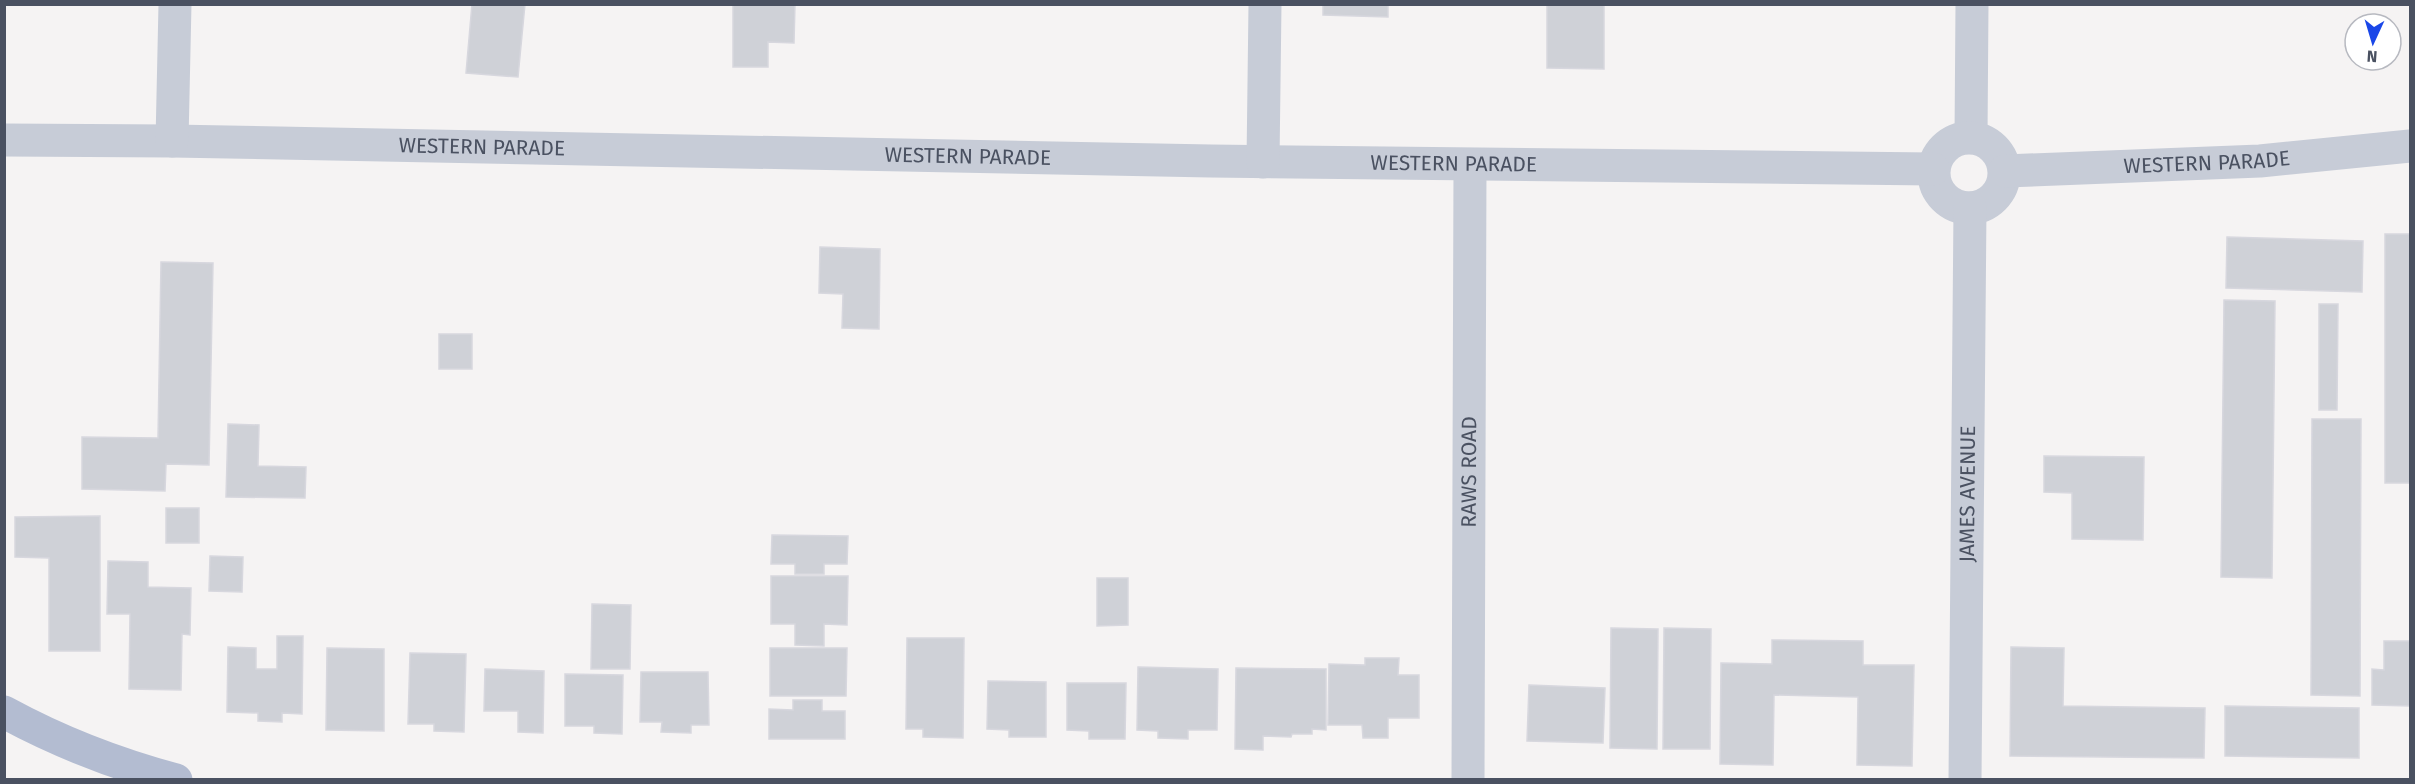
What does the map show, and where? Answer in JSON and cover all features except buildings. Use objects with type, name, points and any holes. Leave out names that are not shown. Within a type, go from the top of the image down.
[{"type":"main road","points":[[4,712],[30,726],[123,766],[176,780]]},
{"type":"street","points":[[172,141],[175,4]]},
{"type":"street","points":[[1263,162],[1265,4]]},
{"type":"street","points":[[1971,137],[1972,4]]},
{"type":"street","points":[[1971,137],[1984,140],[2000,154],[2005,171],[2003,184],[1990,202],[1970,208],[1959,207],[1939,192],[1933,170],[1937,156],[1952,141],[1971,137]]},
{"type":"street","name":"WESTERN PARADE","points":[[4,140],[172,141],[1263,162],[1933,170]]},
{"type":"street","name":"WESTERN PARADE","points":[[2005,171],[2260,161],[2410,146]]},
{"type":"street","name":"RAWS ROAD","points":[[1468,780],[1470,165]]},
{"type":"street","name":"JAMES AVENUE","points":[[1965,780],[1970,208]]}]
